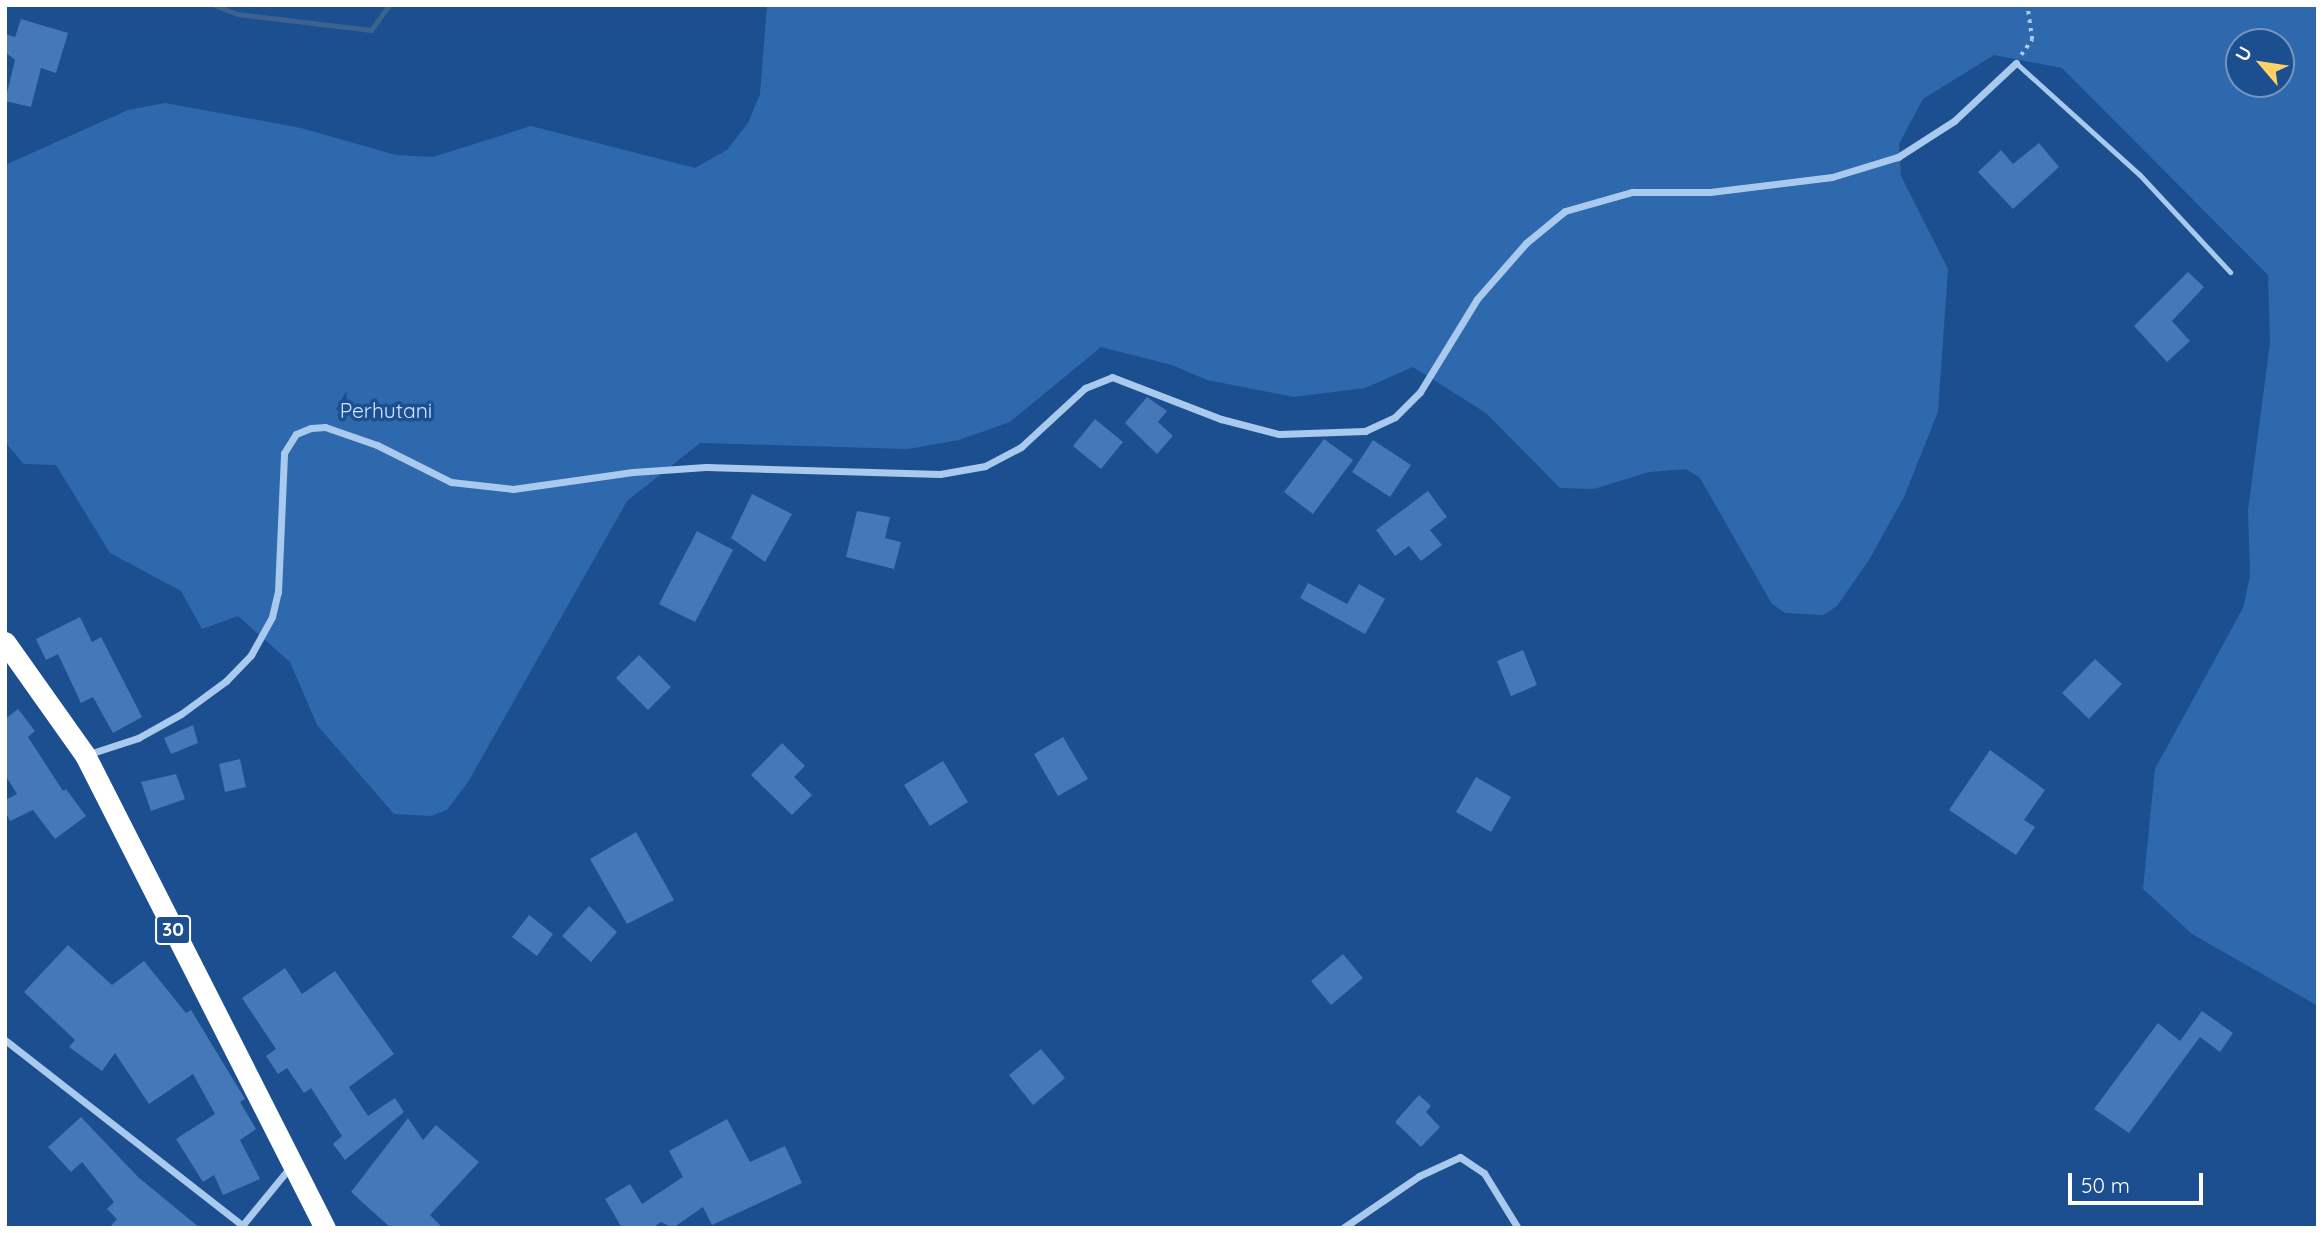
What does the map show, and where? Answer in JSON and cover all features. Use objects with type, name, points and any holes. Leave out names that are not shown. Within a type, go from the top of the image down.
[{"type":"highway","name":"30","points":[[5,642],[85,755],[325,1228]]},
{"type":"street","points":[[85,755],[138,738],[181,714],[226,681],[251,655],[272,617],[278,592],[284,453],[303,430],[325,427],[343,433],[451,482],[513,489],[633,472],[706,467],[940,474],[985,466],[1021,447],[1084,388],[1112,377],[1221,419],[1279,433],[1365,431],[1395,417],[1420,392],[1478,299],[1526,243],[1565,211],[1632,192],[1710,192],[1832,177],[1898,157],[1946,127],[2016,63]]},
{"type":"street","points":[[5,1040],[241,1226],[292,1165]]},
{"type":"street","points":[[1343,1228],[1419,1176],[1460,1157],[1484,1173],[1518,1228]]},
{"type":"lane","points":[[2016,63],[2138,174],[2230,272]]},
{"type":"path","points":[[2016,63],[2032,40],[2027,5]]},
{"type":"green space","name":"Perhutani","points":[[767,5],[2318,5],[2318,1006],[2192,934],[2143,889],[2155,769],[2243,608],[2250,576],[2248,510],[2270,343],[2268,275],[2062,68],[1994,55],[1923,99],[1899,144],[1901,176],[1948,269],[1938,412],[1904,497],[1869,560],[1837,606],[1823,615],[1785,613],[1772,604],[1700,478],[1686,469],[1649,472],[1594,489],[1560,488],[1486,413],[1413,367],[1365,388],[1294,397],[1207,380],[1172,365],[1101,347],[1010,422],[959,440],[908,449],[700,443],[627,501],[468,782],[447,810],[431,816],[394,814],[317,725],[290,662],[238,616],[202,629],[181,591],[110,553],[56,465],[24,464],[5,442],[5,165],[128,110],[165,103],[301,128],[396,155],[433,157],[531,126],[695,168],[727,150],[748,123],[760,94]]},
{"type":"building","points":[[21,19],[68,33],[56,73],[41,68],[31,107],[5,101],[15,60],[5,52],[5,34],[15,37]]},
{"type":"building","points":[[2039,143],[2059,167],[2013,209],[1978,172],[2001,150],[2013,164]]},
{"type":"building","points":[[2188,272],[2204,287],[2172,321],[2190,341],[2167,362],[2134,326]]},
{"type":"building","points":[[1147,397],[1167,411],[1158,422],[1173,436],[1157,454],[1125,423]]},
{"type":"building","points":[[1095,419],[1123,442],[1101,469],[1073,446]]},
{"type":"building","points":[[1324,439],[1353,460],[1313,514],[1284,492]]},
{"type":"building","points":[[1373,440],[1411,465],[1390,497],[1352,472]]},
{"type":"building","points":[[1428,491],[1447,517],[1430,530],[1442,545],[1421,561],[1409,546],[1395,556],[1376,530]]},
{"type":"building","points":[[752,494],[792,514],[765,562],[731,538]]},
{"type":"building","points":[[857,511],[890,517],[885,538],[901,542],[894,569],[846,557]]},
{"type":"building","points":[[697,531],[733,550],[695,622],[659,604]]},
{"type":"building","points":[[1308,583],[1347,604],[1359,584],[1385,599],[1365,634],[1300,598]]},
{"type":"building","points":[[80,617],[92,642],[101,637],[142,717],[113,733],[93,697],[81,703],[58,654],[46,660],[36,639]]},
{"type":"building","points":[[1523,650],[1537,685],[1511,696],[1497,661]]},
{"type":"building","points":[[639,655],[671,687],[648,710],[616,678]]},
{"type":"building","points":[[2095,659],[2122,684],[2089,719],[2062,693]]},
{"type":"building","points":[[18,709],[35,731],[28,737],[63,791],[66,789],[86,816],[55,839],[33,810],[10,821],[5,811],[5,800],[17,794],[5,775],[5,719]]},
{"type":"building","points":[[193,725],[198,743],[171,754],[164,738]]},
{"type":"building","points":[[1063,737],[1088,779],[1058,796],[1034,754]]},
{"type":"building","points":[[782,743],[805,766],[794,777],[812,795],[792,815],[751,775]]},
{"type":"building","points":[[1990,750],[2045,790],[2024,820],[2035,827],[2016,855],[1949,810]]},
{"type":"building","points":[[240,759],[246,787],[225,792],[219,764]]},
{"type":"building","points":[[943,761],[968,802],[930,826],[904,785]]},
{"type":"building","points":[[176,774],[185,799],[151,811],[141,782]]},
{"type":"building","points":[[1476,777],[1511,797],[1491,832],[1456,812]]},
{"type":"building","points":[[636,832],[674,900],[627,924],[590,859]]},
{"type":"building","points":[[589,906],[617,932],[591,962],[562,936]]},
{"type":"building","points":[[529,915],[553,934],[537,956],[512,937]]},
{"type":"building","points":[[68,945],[112,985],[144,961],[186,1013],[191,1010],[245,1099],[240,1102],[256,1129],[240,1140],[260,1179],[223,1195],[214,1175],[203,1182],[176,1139],[215,1114],[193,1074],[149,1104],[115,1053],[102,1071],[69,1047],[75,1040],[24,992]]},
{"type":"building","points":[[1343,954],[1363,978],[1331,1005],[1311,981]]},
{"type":"building","points":[[285,968],[302,994],[335,971],[394,1054],[349,1087],[368,1116],[395,1098],[404,1112],[345,1160],[333,1144],[342,1136],[311,1088],[304,1093],[287,1068],[278,1074],[266,1056],[276,1049],[242,998]]},
{"type":"building","points":[[2202,1011],[2233,1033],[2220,1052],[2200,1037],[2129,1133],[2094,1109],[2158,1023],[2180,1041]]},
{"type":"building","points":[[1041,1049],[1065,1078],[1033,1105],[1009,1075]]},
{"type":"building","points":[[1419,1095],[1431,1106],[1426,1112],[1440,1127],[1421,1147],[1395,1122]]},
{"type":"building","points":[[81,1117],[138,1177],[200,1228],[109,1228],[117,1219],[107,1209],[114,1202],[82,1162],[71,1172],[48,1147]]},
{"type":"building","points":[[408,1118],[423,1140],[436,1125],[479,1162],[430,1215],[443,1228],[391,1228],[351,1192]]},
{"type":"building","points":[[727,1119],[750,1162],[785,1146],[802,1183],[712,1225],[703,1207],[673,1228],[661,1222],[652,1228],[622,1228],[605,1199],[630,1184],[642,1204],[683,1177],[669,1151]]},
{"type":"waterway","points":[[214,5],[237,14],[371,30],[389,5]]}]
